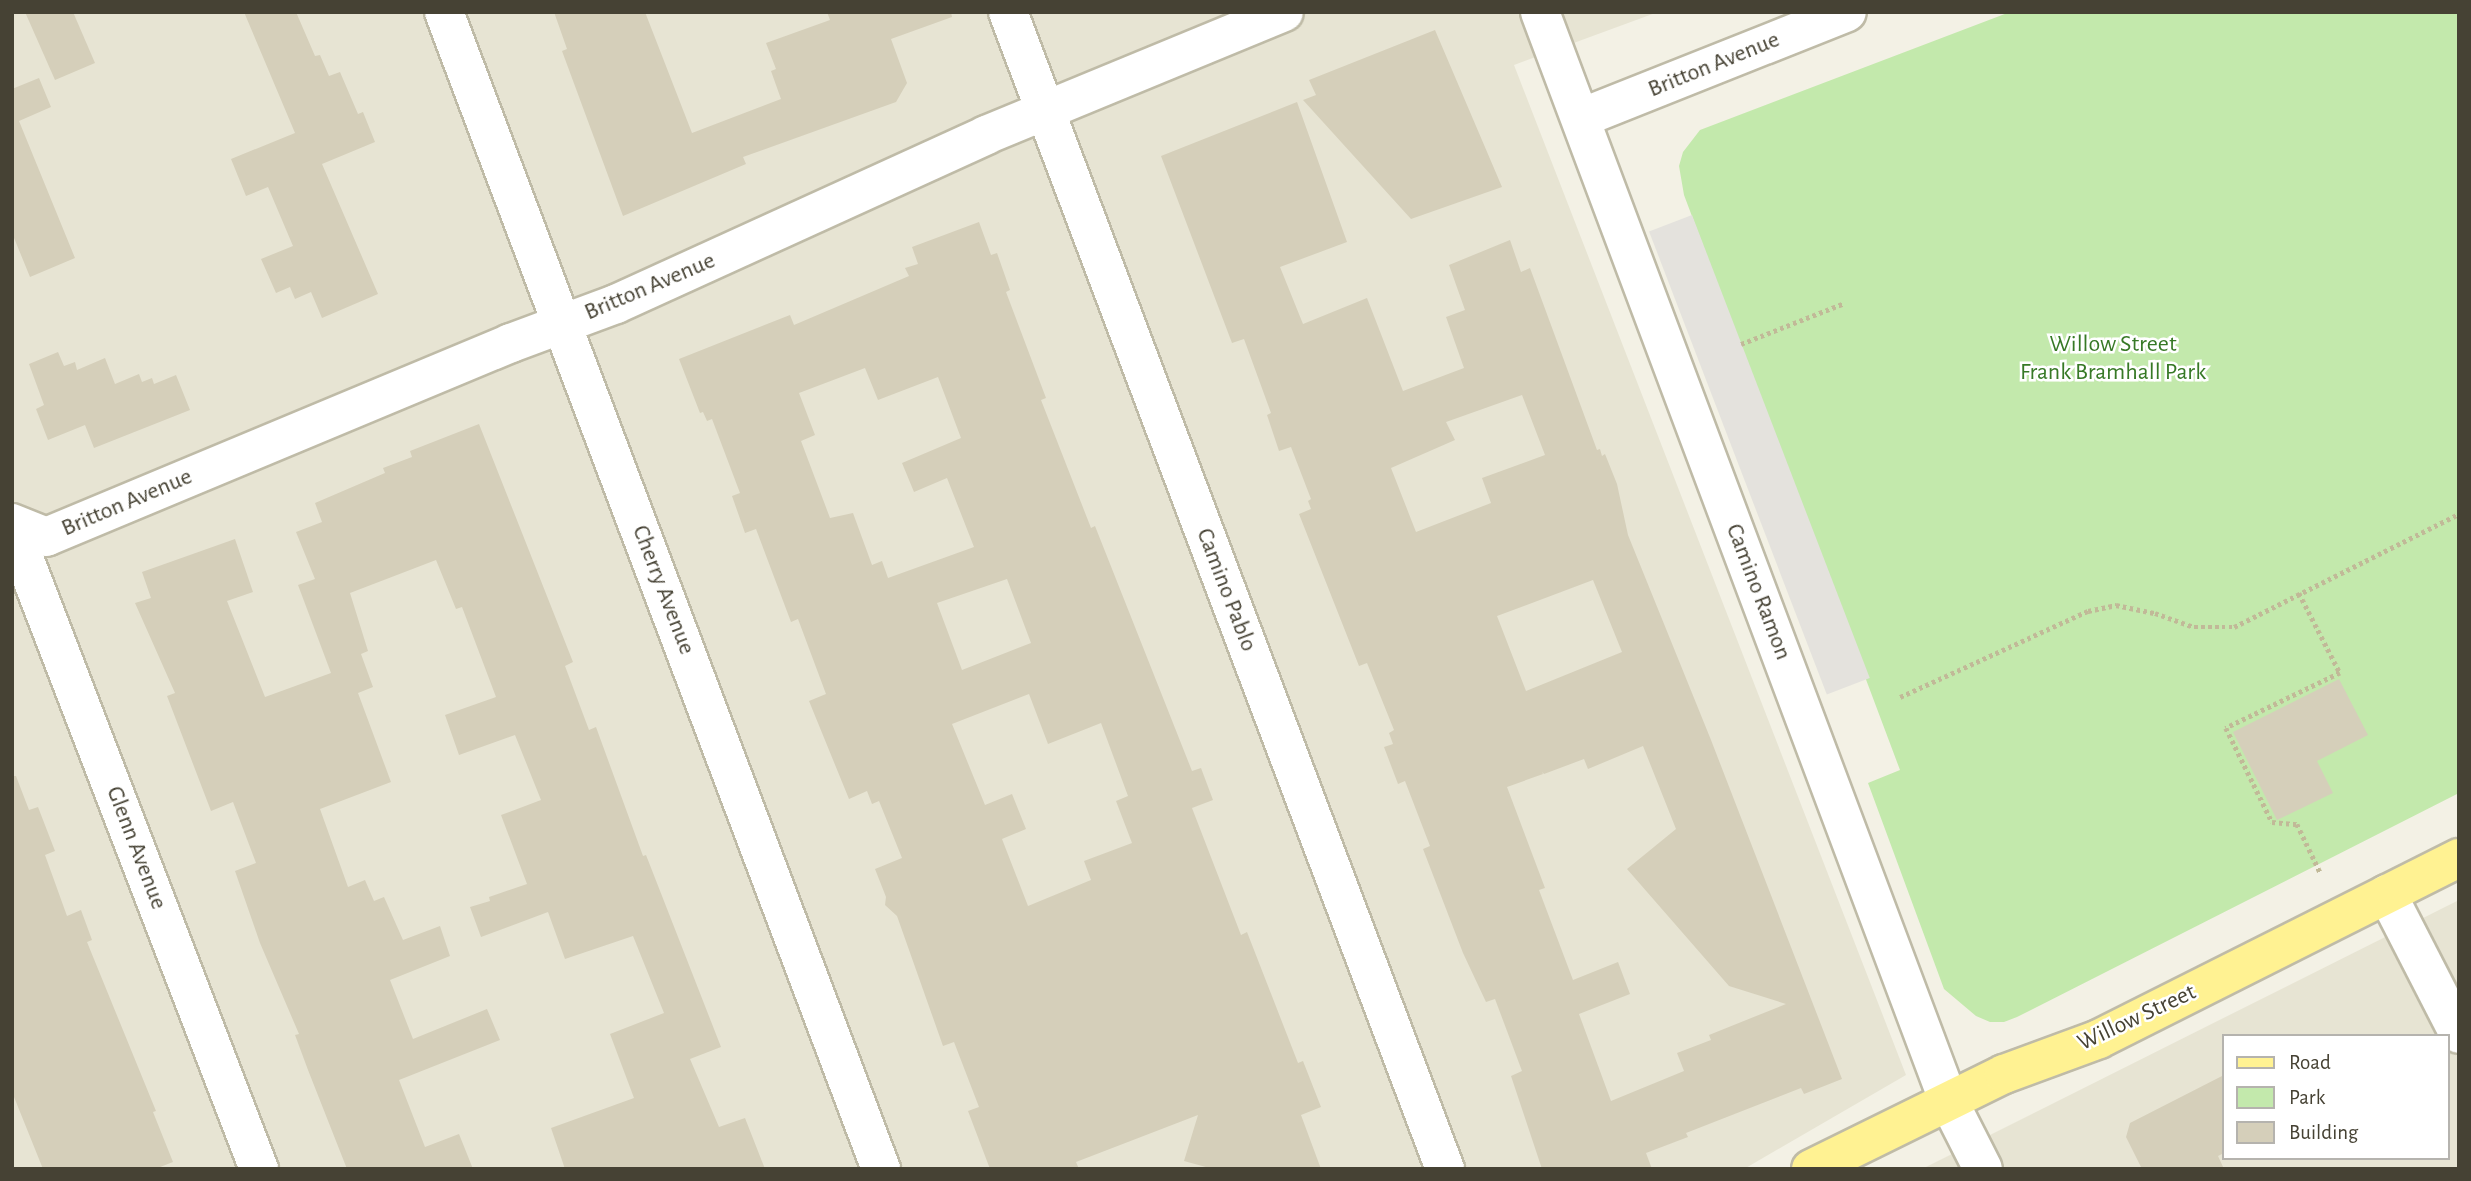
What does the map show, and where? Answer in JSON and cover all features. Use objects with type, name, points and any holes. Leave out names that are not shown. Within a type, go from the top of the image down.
[{"type":"main road","name":"Willow Street","points":[[1811,1169],[2004,1074],[2099,1039],[2459,858]]},
{"type":"street","name":"Cherry Avenue","points":[[444,12],[564,323],[881,1169]]},
{"type":"street","name":"Camino Pablo","points":[[1008,12],[1445,1169]]},
{"type":"street","name":"Britton Avenue","points":[[12,525],[46,537],[616,304],[1045,111],[1284,12]]},
{"type":"street","name":"Camino Ramon","points":[[1540,12],[1948,1100],[1983,1169]]},
{"type":"street","name":"Britton Avenue","points":[[1581,118],[1847,12]]},
{"type":"street","name":"Glenn Avenue","points":[[12,525],[259,1169]]},
{"type":"street","points":[[2387,894],[2459,1034]]},
{"type":"path","points":[[1741,344],[1842,304]]},
{"type":"path","points":[[1900,697],[2088,611],[2116,605],[2155,612],[2194,627],[2234,627],[2459,514]]},
{"type":"path","points":[[2299,593],[2340,673],[2226,728],[2272,822],[2297,824],[2320,872]]},
{"type":"shaded area","points":[[12,12],[1658,12],[1514,65],[1906,1075],[1744,1169],[12,1169]]},
{"type":"shaded area","points":[[1692,215],[1870,678],[1827,695],[1649,231]]},
{"type":"shaded area","points":[[2459,900],[2459,1169],[1922,1169]]},
{"type":"green space","name":"Willow Street Frank Bramhall Park","points":[[2010,12],[2459,12],[2459,793],[2017,1017],[2004,1022],[1990,1022],[1976,1016],[1944,989],[1868,783],[1900,770],[1684,195],[1679,166],[1683,152],[1700,130]]},
{"type":"building","points":[[25,12],[73,12],[95,63],[55,80]]},
{"type":"building","points":[[244,12],[296,12],[315,56],[320,55],[329,76],[340,72],[358,114],[363,112],[375,142],[322,164],[378,294],[322,318],[311,292],[295,299],[290,287],[276,293],[261,259],[293,246],[268,187],[246,196],[231,159],[295,133]]},
{"type":"building","points":[[554,12],[645,12],[692,133],[781,99],[771,71],[776,69],[766,43],[830,20],[827,12],[951,12],[952,17],[891,39],[907,83],[896,102],[743,157],[746,164],[623,216],[562,51],[567,49]]},
{"type":"building","points":[[1435,30],[1502,187],[1411,219],[1303,100],[1316,95],[1309,80]]},
{"type":"building","points":[[39,78],[51,107],[19,121],[75,258],[30,277],[12,233],[12,89]]},
{"type":"building","points":[[1297,102],[1347,242],[1280,267],[1303,324],[1367,298],[1403,391],[1464,368],[1446,317],[1465,310],[1449,265],[1510,240],[1521,272],[1530,268],[1597,450],[1600,449],[1602,456],[1605,454],[1617,484],[1628,535],[1711,740],[1842,1079],[1804,1094],[1801,1088],[1686,1133],[1688,1137],[1646,1153],[1652,1169],[1542,1169],[1511,1076],[1522,1071],[1495,999],[1486,1002],[1463,953],[1423,849],[1430,846],[1405,781],[1398,784],[1384,747],[1393,744],[1389,733],[1394,730],[1367,663],[1359,666],[1299,514],[1311,509],[1308,501],[1311,499],[1291,447],[1279,451],[1267,415],[1271,413],[1244,339],[1232,343],[1161,156]],"holes":[[[1522,395],[1545,455],[1482,478],[1491,503],[1416,532],[1391,468],[1455,440],[1446,422]],[[1593,580],[1622,652],[1526,691],[1497,616]],[[1643,746],[1676,829],[1627,869],[1729,986],[1786,1004],[1709,1035],[1711,1040],[1677,1053],[1684,1071],[1611,1101],[1579,1014],[1630,994],[1618,962],[1573,980],[1539,890],[1545,888],[1507,787],[1543,774],[1542,772],[1544,774],[1584,759],[1588,769]]]},
{"type":"building","points":[[979,222],[991,255],[997,253],[1010,290],[1006,292],[1046,398],[1041,400],[1091,528],[1095,526],[1192,771],[1201,768],[1213,800],[1192,808],[1241,935],[1247,932],[1298,1063],[1303,1061],[1321,1107],[1301,1115],[1321,1169],[1213,1169],[1184,1161],[1198,1115],[1076,1162],[1079,1169],[990,1169],[968,1111],[979,1107],[954,1042],[943,1046],[897,916],[885,905],[886,897],[875,869],[902,858],[879,801],[872,804],[867,791],[849,799],[809,701],[826,694],[798,619],[791,622],[756,529],[745,533],[732,496],[740,493],[712,419],[707,421],[703,412],[700,413],[679,359],[790,315],[794,325],[909,276],[905,268],[918,264],[912,247]],"holes":[[[865,368],[878,400],[938,377],[961,438],[902,463],[914,492],[947,478],[974,547],[888,578],[882,561],[872,565],[853,513],[830,518],[801,441],[815,435],[799,393]],[[1007,579],[1031,643],[962,670],[937,603]],[[1029,694],[1048,744],[1101,723],[1128,796],[1116,801],[1132,843],[1084,861],[1091,880],[1028,906],[1002,839],[1026,829],[1012,794],[985,805],[952,724]]]},
{"type":"building","points":[[58,352],[64,366],[75,362],[77,370],[105,358],[115,384],[139,374],[142,382],[152,378],[154,384],[176,375],[190,410],[94,448],[85,425],[48,440],[36,409],[44,405],[29,364]]},
{"type":"building","points":[[479,424],[573,662],[565,666],[589,730],[596,727],[643,856],[646,855],[721,1047],[690,1059],[719,1127],[745,1118],[765,1169],[565,1169],[551,1128],[634,1098],[610,1034],[664,1013],[633,936],[565,959],[548,912],[481,937],[470,907],[490,901],[489,897],[527,884],[501,815],[541,800],[515,735],[459,755],[445,715],[496,697],[462,607],[456,609],[436,560],[350,593],[368,651],[361,654],[373,687],[358,693],[391,782],[320,809],[348,887],[365,880],[374,901],[384,897],[403,940],[440,926],[450,956],[390,980],[413,1039],[487,1009],[500,1040],[399,1080],[425,1147],[459,1134],[473,1169],[347,1169],[308,1070],[295,1035],[299,1034],[260,943],[235,871],[256,863],[233,802],[211,811],[167,696],[175,693],[135,603],[151,598],[142,572],[235,539],[253,592],[227,601],[265,697],[331,673],[298,585],[315,579],[296,532],[322,522],[315,503],[385,473],[383,468],[412,457],[410,451]]},
{"type":"building","points":[[2339,679],[2368,735],[2317,761],[2333,793],[2277,820],[2233,732]]},
{"type":"building","points":[[12,776],[16,776],[29,810],[38,807],[55,851],[45,855],[67,916],[81,910],[92,940],[87,942],[156,1111],[153,1112],[173,1162],[155,1169],[43,1169],[12,1092]]},
{"type":"building","points":[[2222,1076],[2222,1154],[2218,1156],[2224,1169],[2142,1169],[2126,1137],[2130,1123]]}]
